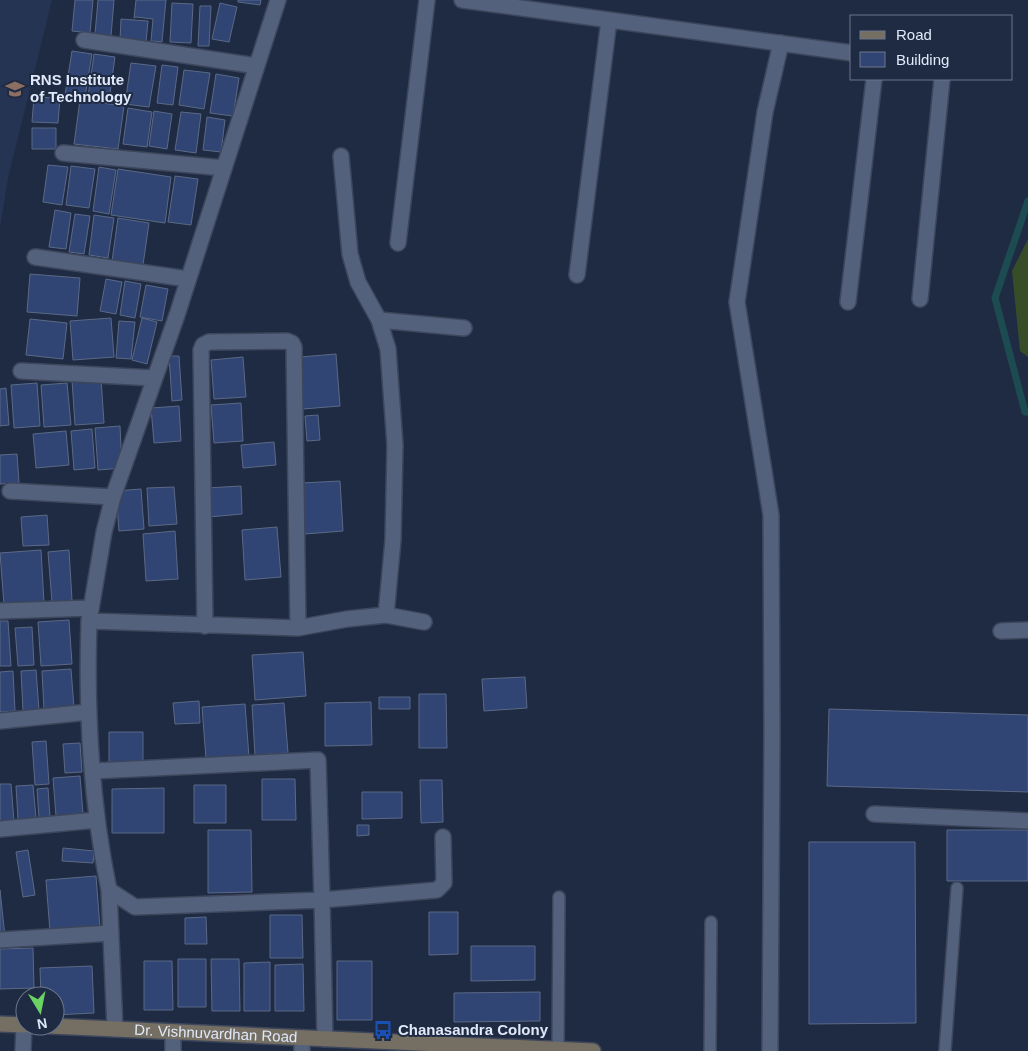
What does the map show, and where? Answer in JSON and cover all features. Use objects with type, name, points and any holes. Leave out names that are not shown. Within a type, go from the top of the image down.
[{"type":"main road","points":[[0,1024],[15,1025]]},
{"type":"main road","name":"Dr. Vishnuvardhan Road","points":[[65,1027],[173,1032],[302,1044],[325,1039],[433,1047],[593,1051]]},
{"type":"street","points":[[115,1029],[109,890],[97,820],[89,712],[88,646],[90,614],[104,532],[113,497],[177,315],[278,0]]},
{"type":"street","points":[[398,243],[427,0]]},
{"type":"street","points":[[462,0],[850,53]]},
{"type":"street","points":[[577,275],[609,20]]},
{"type":"street","points":[[84,40],[257,66]]},
{"type":"street","points":[[770,1051],[771,515],[737,302],[764,112],[781,43]]},
{"type":"street","points":[[848,302],[874,80]]},
{"type":"street","points":[[920,299],[942,80]]},
{"type":"street","points":[[64,153],[224,168]]},
{"type":"street","points":[[342,156],[350,254],[358,282],[379,320],[388,349],[395,445],[393,540],[386,614]]},
{"type":"street","points":[[35,257],[188,279]]},
{"type":"street","points":[[379,320],[464,328]]},
{"type":"street","points":[[205,626],[201,350],[203,345],[209,342],[287,341],[292,343],[294,347],[298,628]]},
{"type":"street","points":[[21,371],[154,378]]},
{"type":"street","points":[[10,492],[113,497]]},
{"type":"street","points":[[0,611],[90,614],[205,626],[298,628],[386,614],[424,622]]},
{"type":"street","points":[[1001,631],[1028,630]]},
{"type":"street","points":[[0,721],[89,712]]},
{"type":"street","points":[[93,771],[318,760],[325,1039]]},
{"type":"street","points":[[874,814],[1028,821]]},
{"type":"street","points":[[0,829],[97,820]]},
{"type":"street","points":[[109,890],[135,907],[322,900],[437,890],[444,883],[443,837]]},
{"type":"street","points":[[0,940],[111,933]]},
{"type":"street","points":[[173,1032],[173,1051]]},
{"type":"street","points":[[23,1051],[24,1036]]},
{"type":"lane","points":[[945,1051],[957,888]]},
{"type":"lane","points":[[558,1050],[559,897]]},
{"type":"lane","points":[[710,1051],[711,922]]},
{"type":"shaded area","name":"RNS Institute of Technology","points":[[0,0],[52,0],[8,178],[0,228]]},
{"type":"green space","points":[[1028,239],[1028,357],[1020,351],[1012,271]]},
{"type":"building","points":[[75,0],[93,0],[90,33],[72,31]]},
{"type":"building","points":[[98,0],[114,0],[111,36],[95,34]]},
{"type":"building","points":[[136,0],[166,0],[162,42],[151,41],[153,19],[134,18]]},
{"type":"building","points":[[238,0],[261,0],[260,5],[238,2]]},
{"type":"building","points":[[172,3],[193,4],[191,43],[170,42]]},
{"type":"building","points":[[220,3],[237,7],[229,42],[212,39]]},
{"type":"building","points":[[200,6],[211,6],[209,46],[198,46]]},
{"type":"building","points":[[121,19],[148,21],[146,42],[120,40]]},
{"type":"building","points":[[72,51],[92,54],[85,97],[65,95]]},
{"type":"building","points":[[94,54],[115,57],[109,100],[88,97]]},
{"type":"building","points":[[131,63],[156,66],[149,107],[125,104]]},
{"type":"building","points":[[162,65],[178,67],[173,105],[157,103]]},
{"type":"building","points":[[184,70],[210,73],[204,109],[179,105]]},
{"type":"building","points":[[216,74],[239,78],[233,116],[210,113]]},
{"type":"building","points":[[34,97],[60,98],[58,123],[32,122]]},
{"type":"building","points":[[80,100],[124,106],[118,149],[74,144]]},
{"type":"building","points":[[128,108],[152,112],[147,147],[123,144]]},
{"type":"building","points":[[154,111],[172,114],[167,149],[149,146]]},
{"type":"building","points":[[181,112],[201,114],[196,153],[175,150]]},
{"type":"building","points":[[207,117],[225,120],[221,152],[203,150]]},
{"type":"building","points":[[32,128],[56,128],[56,149],[32,149]]},
{"type":"building","points":[[48,165],[68,167],[62,205],[43,202]]},
{"type":"building","points":[[71,166],[95,169],[89,208],[66,205]]},
{"type":"building","points":[[99,167],[116,170],[109,214],[93,211]]},
{"type":"building","points":[[118,169],[171,177],[165,223],[111,215]]},
{"type":"building","points":[[175,176],[198,179],[191,225],[168,222]]},
{"type":"building","points":[[55,210],[71,213],[66,249],[49,247]]},
{"type":"building","points":[[75,214],[90,216],[84,254],[69,252]]},
{"type":"building","points":[[94,215],[114,218],[108,258],[89,255]]},
{"type":"building","points":[[118,218],[149,223],[143,265],[112,261]]},
{"type":"building","points":[[30,274],[80,278],[77,316],[27,312]]},
{"type":"building","points":[[106,279],[122,282],[116,314],[100,311]]},
{"type":"building","points":[[125,281],[141,284],[135,318],[120,315]]},
{"type":"building","points":[[146,285],[168,289],[162,321],[140,317]]},
{"type":"building","points":[[111,318],[114,357],[73,360],[70,321]]},
{"type":"building","points":[[142,318],[157,322],[147,364],[132,360]]},
{"type":"building","points":[[30,319],[67,323],[63,359],[26,355]]},
{"type":"building","points":[[119,321],[135,322],[131,359],[116,358]]},
{"type":"building","points":[[336,354],[340,406],[303,409],[300,357]]},
{"type":"building","points":[[169,356],[179,356],[182,400],[172,401]]},
{"type":"building","points":[[243,357],[246,397],[214,399],[211,360]]},
{"type":"building","points":[[101,378],[104,423],[75,425],[72,380]]},
{"type":"building","points":[[37,383],[40,426],[14,428],[11,385]]},
{"type":"building","points":[[67,383],[71,425],[44,427],[41,385]]},
{"type":"building","points":[[6,388],[9,425],[0,426],[0,389]]},
{"type":"building","points":[[241,403],[243,441],[214,443],[211,405]]},
{"type":"building","points":[[179,406],[181,441],[154,443],[151,408]]},
{"type":"building","points":[[318,415],[320,440],[307,441],[305,416]]},
{"type":"building","points":[[120,426],[122,468],[98,470],[95,428]]},
{"type":"building","points":[[92,429],[95,468],[74,470],[71,431]]},
{"type":"building","points":[[66,431],[69,465],[36,468],[33,434]]},
{"type":"building","points":[[274,442],[276,465],[243,468],[241,445]]},
{"type":"building","points":[[17,454],[19,483],[0,484],[0,455]]},
{"type":"building","points":[[340,481],[343,531],[305,534],[302,483]]},
{"type":"building","points":[[241,486],[242,514],[209,517],[207,488]]},
{"type":"building","points":[[174,487],[177,524],[149,526],[147,488]]},
{"type":"building","points":[[141,489],[144,529],[119,531],[116,491]]},
{"type":"building","points":[[47,515],[49,545],[23,546],[21,517]]},
{"type":"building","points":[[277,527],[281,577],[245,580],[242,530]]},
{"type":"building","points":[[175,531],[178,579],[146,581],[143,534]]},
{"type":"building","points":[[41,550],[44,603],[4,605],[0,553]]},
{"type":"building","points":[[69,550],[72,600],[52,602],[48,552]]},
{"type":"building","points":[[69,620],[72,664],[41,666],[38,622]]},
{"type":"building","points":[[0,621],[8,621],[11,666],[0,666]]},
{"type":"building","points":[[32,627],[34,665],[18,666],[15,628]]},
{"type":"building","points":[[303,652],[306,696],[255,700],[252,655]]},
{"type":"building","points":[[71,669],[74,708],[44,710],[42,671]]},
{"type":"building","points":[[36,670],[39,710],[23,711],[21,671]]},
{"type":"building","points":[[13,671],[15,711],[0,712],[0,672]]},
{"type":"building","points":[[525,677],[527,708],[484,711],[482,679]]},
{"type":"building","points":[[419,694],[446,694],[447,748],[419,748]]},
{"type":"building","points":[[379,697],[410,697],[410,709],[379,709]]},
{"type":"building","points":[[199,701],[200,723],[175,724],[173,703]]},
{"type":"building","points":[[371,702],[372,745],[325,746],[325,703]]},
{"type":"building","points":[[284,703],[288,753],[255,755],[252,705]]},
{"type":"building","points":[[245,704],[249,757],[206,759],[202,707]]},
{"type":"building","points":[[829,709],[1028,715],[1028,792],[827,786]]},
{"type":"building","points":[[109,732],[143,732],[143,762],[109,762]]},
{"type":"building","points":[[46,741],[49,784],[35,785],[32,742]]},
{"type":"building","points":[[80,743],[82,772],[65,773],[63,744]]},
{"type":"building","points":[[80,776],[83,814],[56,816],[53,778]]},
{"type":"building","points":[[262,779],[295,779],[296,820],[262,820]]},
{"type":"building","points":[[420,780],[442,780],[443,822],[421,823]]},
{"type":"building","points":[[0,784],[11,784],[14,821],[0,822]]},
{"type":"building","points":[[33,785],[36,818],[18,820],[16,786]]},
{"type":"building","points":[[194,785],[226,785],[226,823],[194,823]]},
{"type":"building","points":[[48,788],[50,817],[39,818],[37,789]]},
{"type":"building","points":[[164,788],[164,833],[112,833],[112,789]]},
{"type":"building","points":[[362,792],[402,792],[402,818],[362,819]]},
{"type":"building","points":[[357,825],[369,825],[369,835],[357,836]]},
{"type":"building","points":[[208,830],[251,830],[252,892],[208,893]]},
{"type":"building","points":[[947,830],[1028,830],[1028,881],[947,881]]},
{"type":"building","points":[[809,842],[915,842],[916,1023],[809,1024]]},
{"type":"building","points":[[63,848],[94,851],[93,863],[62,861]]},
{"type":"building","points":[[28,850],[35,895],[23,897],[16,852]]},
{"type":"building","points":[[96,876],[100,928],[50,932],[46,880]]},
{"type":"building","points":[[0,890],[5,937],[0,937]]},
{"type":"building","points":[[429,912],[458,912],[458,954],[429,955]]},
{"type":"building","points":[[270,915],[302,915],[303,958],[270,958]]},
{"type":"building","points":[[206,917],[207,944],[185,944],[185,918]]},
{"type":"building","points":[[471,946],[535,946],[535,980],[471,981]]},
{"type":"building","points":[[33,948],[34,986],[15,986],[15,989],[0,989],[0,949]]},
{"type":"building","points":[[178,959],[206,959],[206,1007],[178,1007]]},
{"type":"building","points":[[211,959],[239,959],[240,1011],[212,1011]]},
{"type":"building","points":[[144,961],[172,961],[173,1010],[144,1010]]},
{"type":"building","points":[[337,961],[372,961],[372,1020],[337,1020]]},
{"type":"building","points":[[270,962],[270,1011],[244,1011],[244,963]]},
{"type":"building","points":[[303,964],[304,1011],[275,1011],[275,965]]},
{"type":"building","points":[[92,966],[94,1013],[65,1014],[65,986],[41,986],[40,968]]},
{"type":"building","points":[[540,992],[540,1021],[454,1022],[454,993]]},
{"type":"waterway","points":[[1028,201],[995,298],[1025,412],[1028,412]]},
{"type":"place","name":"RNS Institute of Technology","points":[[15,89]]},
{"type":"place","name":"Chanasandra Colony","points":[[383,1030]]}]
